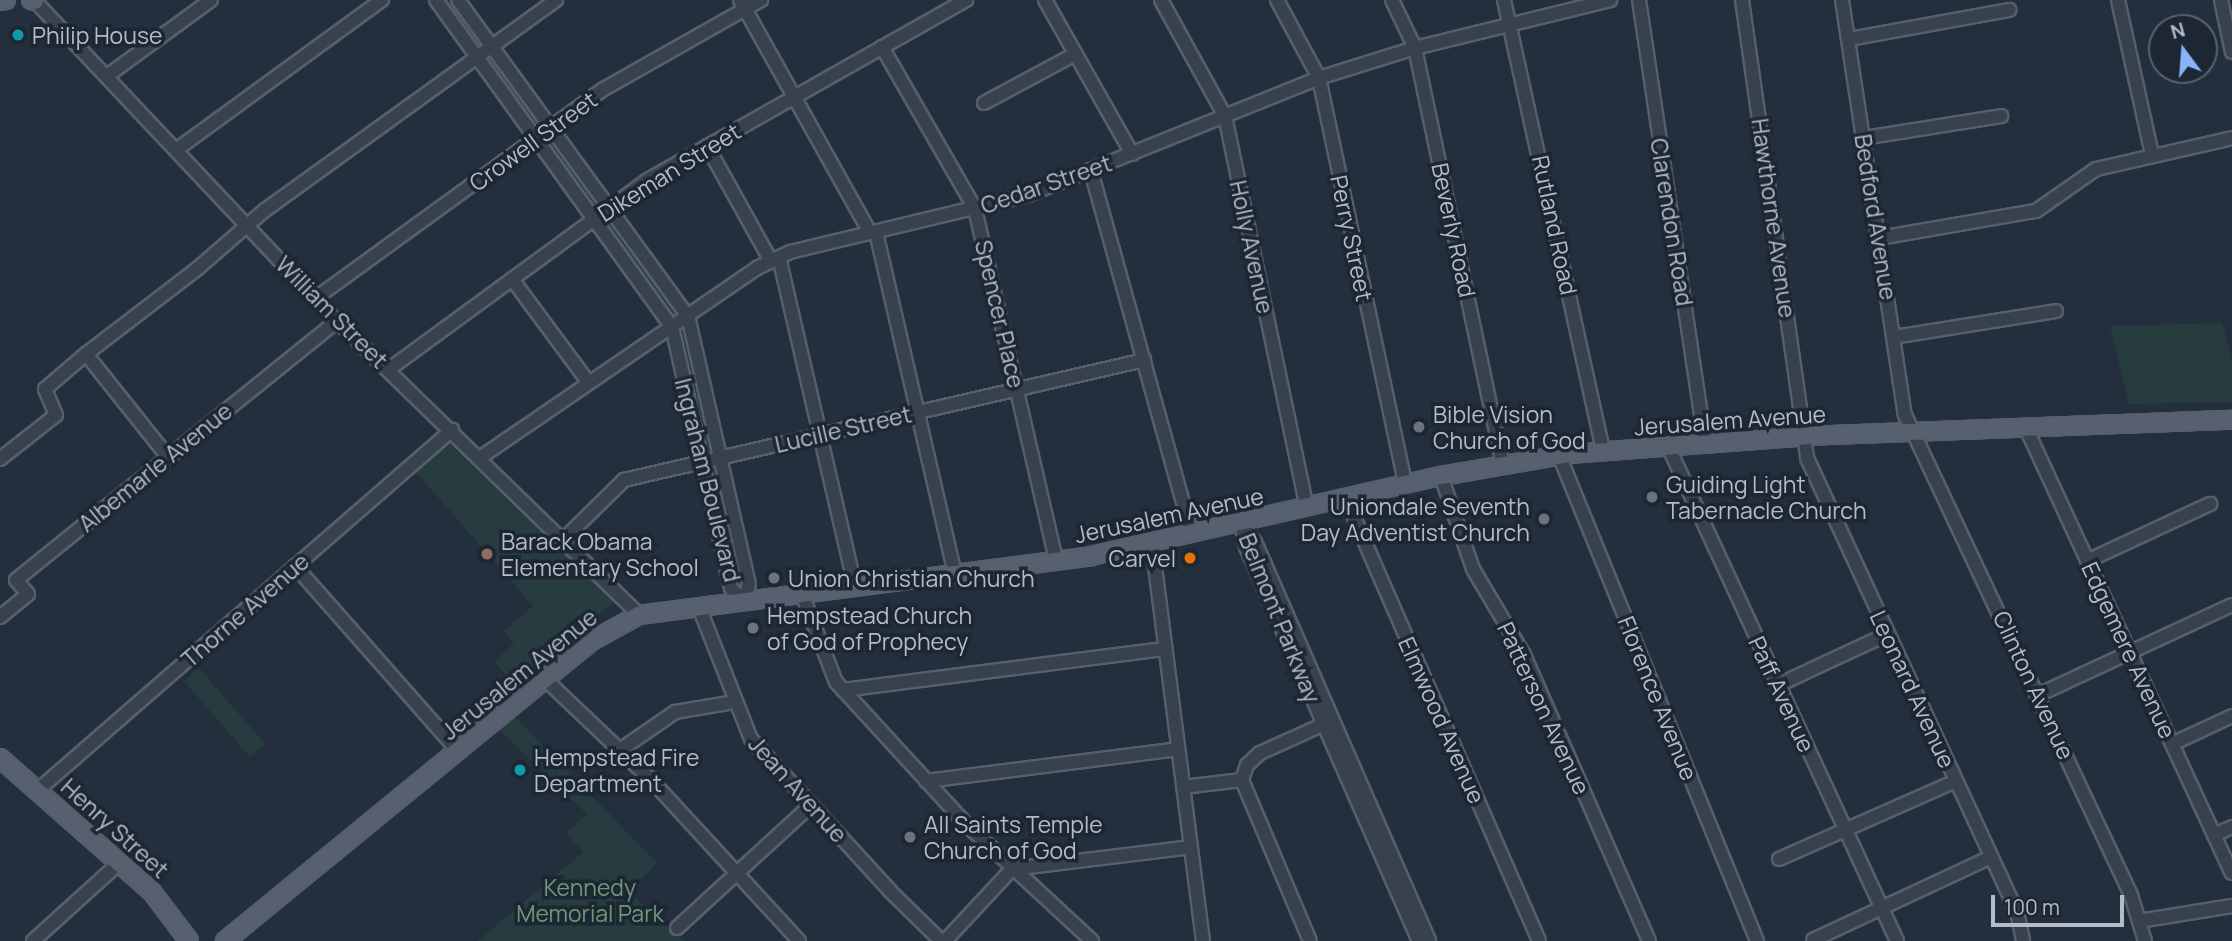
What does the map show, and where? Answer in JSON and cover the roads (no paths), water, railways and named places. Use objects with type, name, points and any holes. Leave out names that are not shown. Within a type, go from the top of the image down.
[{"type":"main road","points":[[0,1],[6,0]]},
{"type":"main road","name":"Jerusalem Avenue","points":[[225,941],[590,642],[639,615],[1056,561],[1152,543],[1441,476],[1559,455],[1807,436],[2232,420]]},
{"type":"main road","name":"Henry Street","points":[[0,758],[120,862],[165,906],[190,941]]},
{"type":"street","name":"William Street","points":[[33,0],[337,321],[565,538],[639,615]]},
{"type":"street","points":[[107,76],[211,0]]},
{"type":"street","points":[[176,150],[382,0]]},
{"type":"street","name":"Ingraham Boulevard","points":[[436,0],[671,327],[731,588],[744,602]]},
{"type":"street","name":"Ingraham Boulevard","points":[[458,0],[688,317],[749,584],[744,602]]},
{"type":"street","points":[[0,458],[56,415],[45,389],[86,354],[247,226],[556,0]]},
{"type":"street","name":"Crowell Street","points":[[316,298],[601,90],[742,4],[761,0]]},
{"type":"street","name":"Dikeman Street","points":[[388,370],[610,208],[707,146],[966,0]]},
{"type":"street","points":[[1045,0],[1132,154]]},
{"type":"street","name":"Holly Avenue","points":[[1161,0],[1225,116],[1307,508]]},
{"type":"street","name":"Perry Street","points":[[1277,0],[1319,78],[1405,484]]},
{"type":"street","name":"Beverly Road","points":[[1392,0],[1415,48],[1503,464]]},
{"type":"street","name":"Rutland Road","points":[[1504,0],[1512,24],[1603,451]]},
{"type":"street","name":"Cedar Street","points":[[481,457],[775,259],[873,232],[1028,195],[1319,78],[1415,48],[1610,0]]},
{"type":"street","name":"Clarendon Road","points":[[1639,0],[1705,444]]},
{"type":"street","name":"Hawthorne Avenue","points":[[1742,0],[1807,436]]},
{"type":"street","name":"Bedford Avenue","points":[[1842,0],[1905,415],[1916,431]]},
{"type":"street","points":[[2118,0],[2152,155]]},
{"type":"street","points":[[2221,0],[2232,52]]},
{"type":"street","points":[[742,4],[873,232],[955,574]]},
{"type":"street","points":[[1849,39],[2009,10]]},
{"type":"street","name":"Spencer Place","points":[[881,47],[975,209],[1056,561]]},
{"type":"street","points":[[984,103],[1075,54]]},
{"type":"street","points":[[1864,138],[2001,116]]},
{"type":"street","points":[[1879,238],[2036,211],[2096,169],[2232,138]]},
{"type":"street","points":[[707,146],[775,259],[820,434],[855,587]]},
{"type":"street","points":[[1091,171],[1192,534]]},
{"type":"street","points":[[512,279],[589,383]]},
{"type":"street","points":[[1894,337],[2056,311]]},
{"type":"street","name":"Albemarle Avenue","points":[[0,617],[28,594],[16,580],[337,321]]},
{"type":"street","points":[[86,354],[168,457]]},
{"type":"street","name":"Lucille Street","points":[[565,538],[624,480],[1144,360]]},
{"type":"street","name":"Edgemere Avenue","points":[[2026,428],[2232,873]]},
{"type":"street","name":"Thorne Avenue","points":[[38,790],[452,430]]},
{"type":"street","name":"Clinton Avenue","points":[[1916,431],[2038,695],[2139,921],[2145,941]]},
{"type":"street","name":"Leonard Avenue","points":[[1807,436],[1807,458],[2017,912],[2023,941]]},
{"type":"street","name":"Paff Avenue","points":[[1668,446],[1897,941]]},
{"type":"street","name":"Florence Avenue","points":[[1559,455],[1757,941]]},
{"type":"street","name":"Patterson Avenue","points":[[1441,476],[1473,569],[1524,655],[1649,941]]},
{"type":"street","name":"Elmwood Avenue","points":[[1346,499],[1539,941]]},
{"type":"street","points":[[2087,561],[2210,505]]},
{"type":"street","name":"Belmont Parkway","points":[[1241,523],[1246,547],[1284,621],[1380,841],[1419,941]]},
{"type":"street","points":[[1152,543],[1203,941]]},
{"type":"street","points":[[295,566],[459,752]]},
{"type":"street","points":[[802,594],[833,676],[843,690],[926,781],[1012,869],[1093,941]]},
{"type":"street","points":[[2038,695],[2232,605]]},
{"type":"street","name":"Jean Avenue","points":[[699,607],[751,739],[943,941]]},
{"type":"street","points":[[1778,685],[1888,634]]},
{"type":"street","points":[[843,690],[1165,649]]},
{"type":"street","points":[[546,680],[620,750],[799,941]]},
{"type":"street","points":[[620,750],[675,712],[735,702]]},
{"type":"street","points":[[2172,744],[2232,716]]},
{"type":"street","points":[[1310,941],[1242,780],[1247,765],[1260,753],[1328,722]]},
{"type":"street","points":[[926,781],[1178,750]]},
{"type":"street","points":[[1183,787],[1242,780]]},
{"type":"street","points":[[1779,859],[1956,781]]},
{"type":"street","points":[[677,928],[811,805]]},
{"type":"street","points":[[2214,835],[2232,827]]},
{"type":"street","name":"Belmont Parkway","points":[[1380,841],[1429,941]]},
{"type":"street","points":[[943,941],[1012,869],[1190,847]]},
{"type":"street","points":[[1813,940],[1991,857]]},
{"type":"street","points":[[33,941],[120,862]]},
{"type":"street","points":[[2139,921],[2232,906]]},
{"type":"place","name":"Philip House","points":[[18,35]]},
{"type":"place","name":"Bible Vision Church of God","points":[[1419,427]]},
{"type":"place","name":"Guiding Light Tabernacle Church","points":[[1652,497]]},
{"type":"place","name":"Uniondale Seventh Day Adventist Church","points":[[1544,519]]},
{"type":"place","name":"Barack Obama Elementary School","points":[[487,554]]},
{"type":"place","name":"Carvel","points":[[1190,558]]},
{"type":"place","name":"Union Christian Church","points":[[774,578]]},
{"type":"place","name":"Hempstead Church of God of Prophecy","points":[[753,628]]},
{"type":"place","name":"Hempstead Fire Department","points":[[520,770]]},
{"type":"place","name":"All Saints Temple Church of God","points":[[910,837]]},
{"type":"park label","name":"Kennedy Memorial Park","points":[[590,900]]}]
